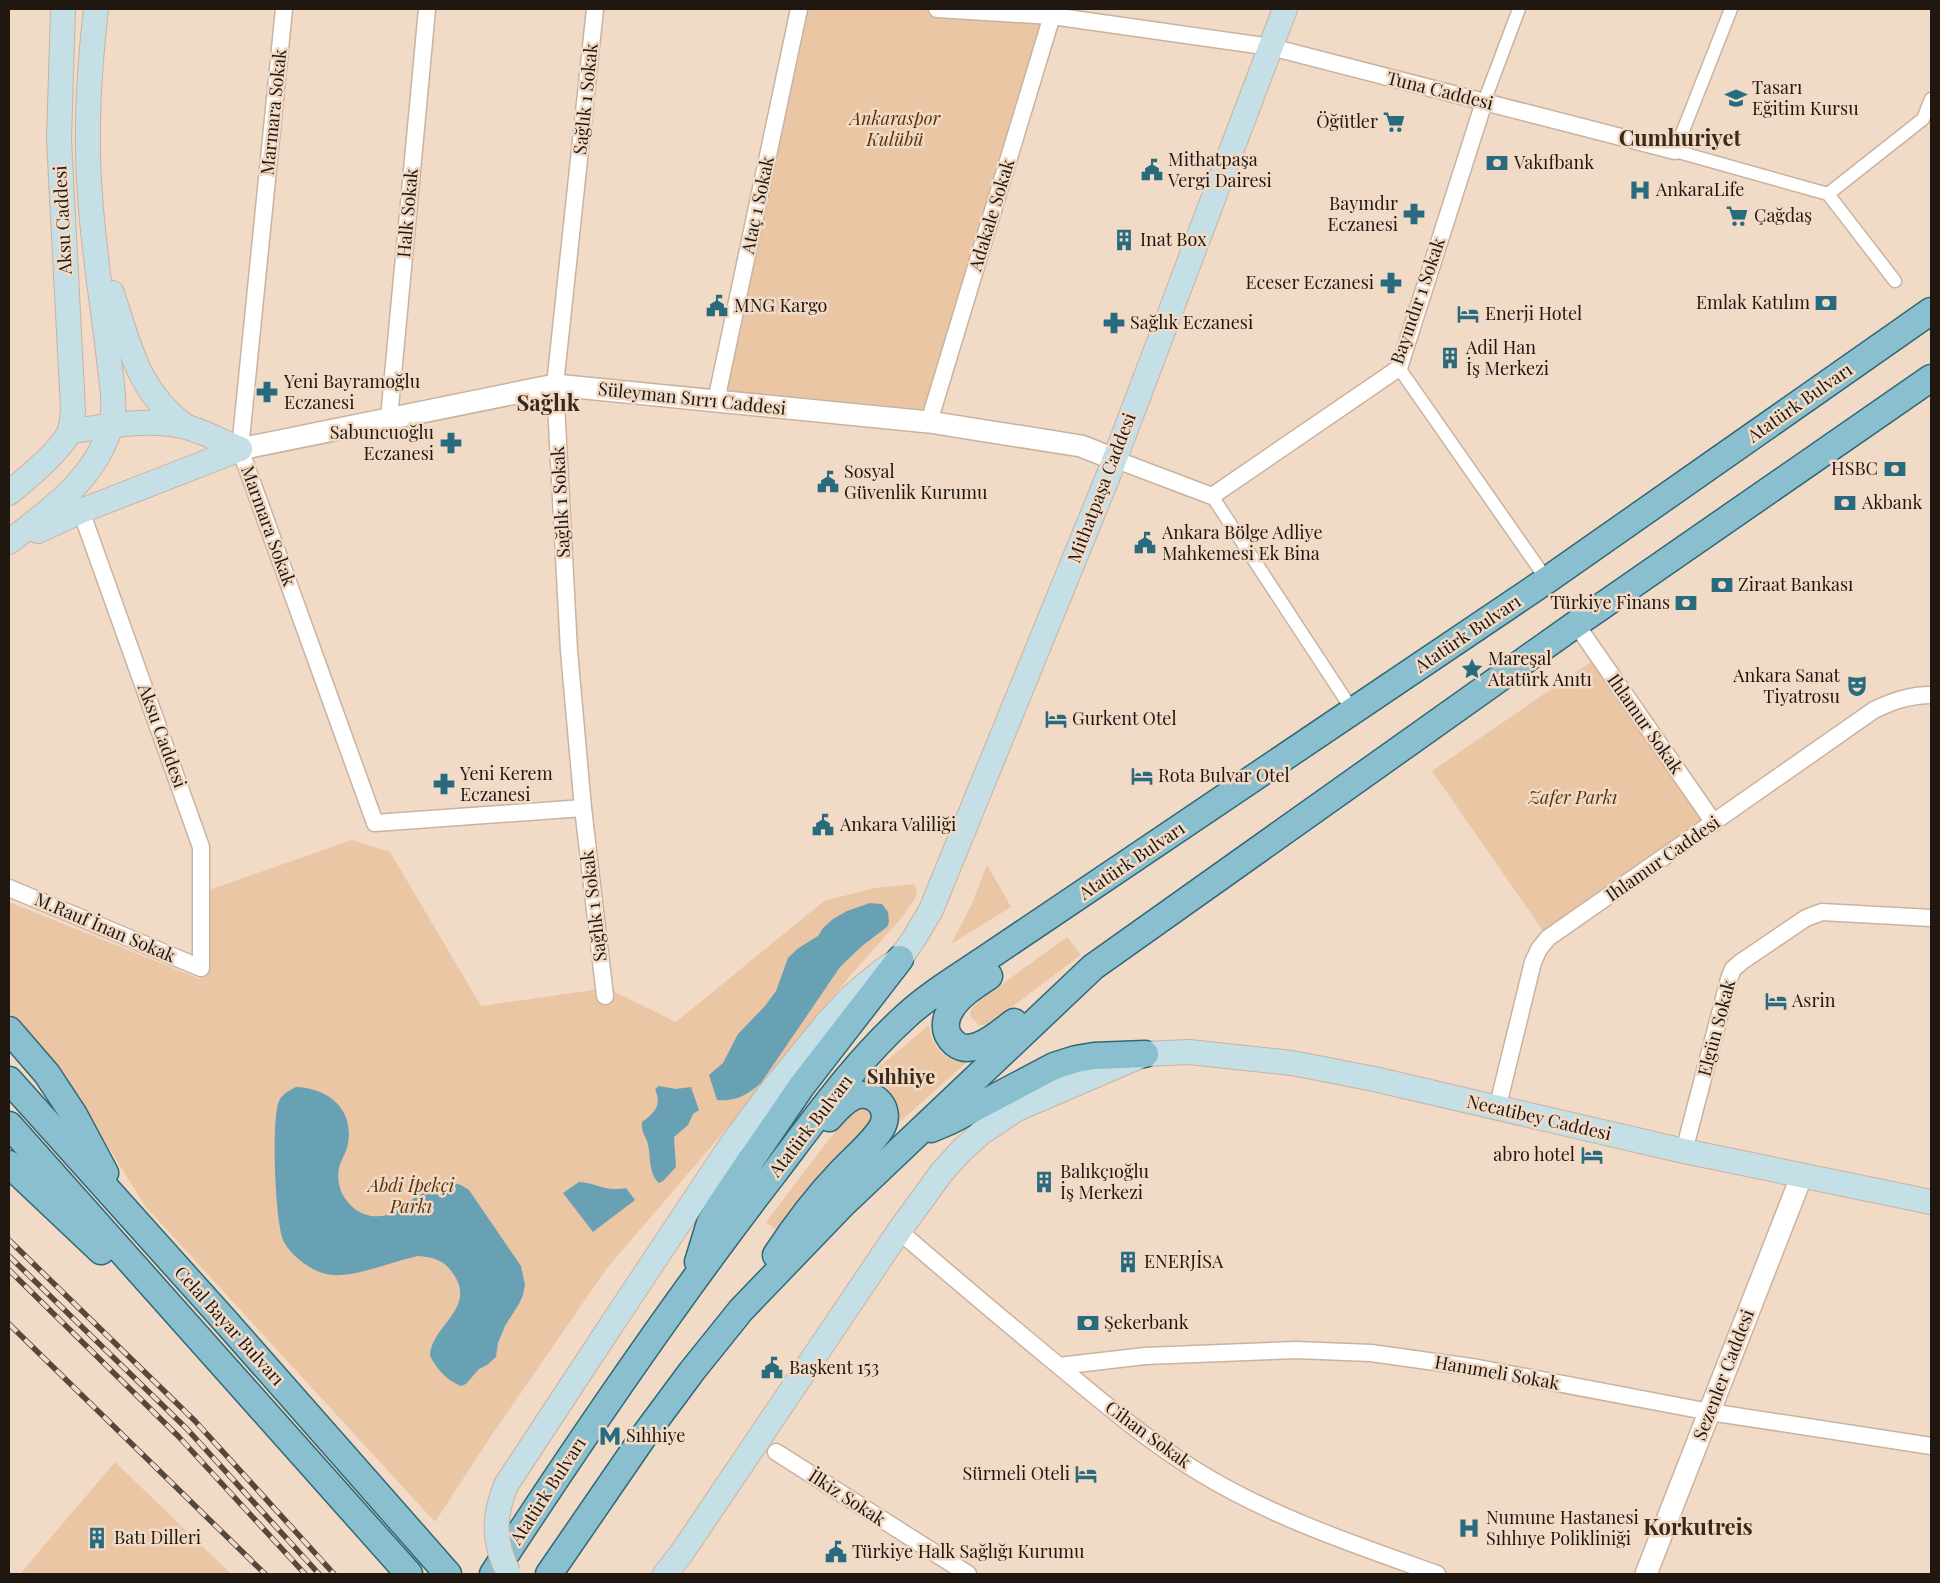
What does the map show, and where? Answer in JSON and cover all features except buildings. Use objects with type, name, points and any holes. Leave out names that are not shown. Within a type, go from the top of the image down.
[{"type":"main road","name":"Aksu Caddesi","points":[[63,9],[59,139],[73,410],[70,432]]},
{"type":"main road","name":"Aksu Caddesi","points":[[9,543],[51,509],[90,470],[100,453],[111,427],[113,411],[112,387],[90,195],[88,144],[91,67],[96,9]]},
{"type":"main road","name":"Mithatpaşa Caddesi","points":[[900,959],[931,910],[1114,459],[1285,9]]},
{"type":"main road","points":[[95,239],[130,348],[140,371],[151,393],[158,402],[185,426]]},
{"type":"main road","name":"Atatürk Bulvarı","points":[[493,1574],[591,1424],[695,1276],[846,1080],[906,1016],[994,952],[1547,580],[1931,311]]},
{"type":"main road","points":[[1059,910],[1041,929],[953,1006],[947,1018],[946,1028],[950,1037],[957,1044],[973,1048],[984,1044],[1576,624],[1931,378]]},
{"type":"main road","points":[[9,493],[40,468],[70,432],[143,422],[185,426],[240,449]]},
{"type":"main road","points":[[9,543],[81,511],[240,449]]},
{"type":"main road","points":[[695,1276],[704,1239],[721,1204],[801,1087],[900,959]]},
{"type":"main road","points":[[509,1574],[502,1561],[497,1541],[496,1521],[499,1503],[506,1485],[729,1148],[765,1099],[826,1024],[852,996],[900,959]]},
{"type":"main road","points":[[549,1574],[646,1433],[741,1310],[843,1204],[1093,967]]},
{"type":"main road","points":[[9,1030],[47,1074],[74,1115],[96,1154],[119,1203]]},
{"type":"main road","name":"Necatibey Caddesi","points":[[1145,1054],[1189,1052],[1292,1062],[1374,1079],[1684,1151],[1931,1202]]},
{"type":"main road","points":[[912,1138],[950,1121],[1054,1066],[1094,1056],[1145,1054]]},
{"type":"main road","points":[[665,1574],[768,1444],[899,1231],[942,1172],[981,1133],[1017,1109],[1145,1054]]},
{"type":"main road","name":"Celal Bayar Bulvarı","points":[[9,1080],[448,1574]]},
{"type":"main road","points":[[741,1310],[781,1247],[816,1199],[880,1131],[885,1116],[880,1103],[869,1096],[859,1095],[843,1104],[766,1184]]},
{"type":"main road","name":"Celal Bayar Bulvarı","points":[[9,1125],[410,1574]]},
{"type":"main road","points":[[9,1164],[205,1346]]},
{"type":"street","name":"Marmara Sokak","points":[[284,9],[240,449],[375,822],[583,808]]},
{"type":"street","name":"Halk Sokak","points":[[389,418],[427,9]]},
{"type":"street","name":"Sağlık 1 Sokak","points":[[595,9],[556,386],[569,651],[583,808],[605,996]]},
{"type":"street","name":"Ataç 1 Sokak","points":[[716,401],[799,9]]},
{"type":"street","name":"Tuna Caddesi","points":[[937,9],[1053,12],[1271,47],[1675,151],[1828,194]]},
{"type":"street","name":"Bayındır 1 Sokak","points":[[1212,496],[1399,368],[1484,102],[1519,9]]},
{"type":"street","points":[[1675,151],[1731,9]]},
{"type":"street","name":"Adakale Sokak","points":[[929,422],[1053,12]]},
{"type":"street","points":[[1895,281],[1828,194],[1923,119],[1931,99]]},
{"type":"street","points":[[1399,368],[1547,580]]},
{"type":"street","name":"Süleyman Sırrı Caddesi","points":[[240,449],[556,386],[929,422],[1081,446],[1114,459]]},
{"type":"street","points":[[1114,459],[1212,496],[1354,711]]},
{"type":"street","name":"Aksu Caddesi","points":[[81,511],[201,847],[200,968]]},
{"type":"street","name":"Ihlamur Sokak","points":[[1576,624],[1714,824]]},
{"type":"street","name":"Ihlamur Caddesi","points":[[1497,1109],[1533,962],[1539,949],[1548,938],[1714,824],[1874,710],[1906,697],[1931,695]]},
{"type":"street","name":"M.Rauf İnan Sokak","points":[[9,888],[200,968]]},
{"type":"street","name":"Elgün Sokak","points":[[1684,1151],[1728,979],[1733,969],[1806,918],[1822,912],[1931,918]]},
{"type":"street","name":"Sezenler Caddesi","points":[[1646,1574],[1802,1175]]},
{"type":"street","name":"Cihan Sokak","points":[[899,1231],[1143,1434],[1197,1472],[1313,1529],[1437,1574]]},
{"type":"street","name":"Hanımeli Sokak","points":[[1059,1366],[1145,1356],[1296,1350],[1371,1353],[1494,1371],[1710,1412],[1931,1446]]},
{"type":"street","name":"İlkiz Sokak","points":[[768,1444],[968,1574]]},
{"type":"green space","name":"Ankaraspor Kulübü","points":[[799,9],[937,9],[1052,16],[929,422],[716,401]]},
{"type":"green space","name":"Zafer Parkı","points":[[1598,657],[1714,823],[1548,938],[1432,771]]},
{"type":"green space","name":"Abdi İpekçi Parkı","points":[[352,840],[390,852],[481,1006],[614,987],[615,992],[676,1022],[824,901],[875,888],[915,884],[917,895],[903,916],[849,977],[752,1099],[607,1268],[491,1436],[435,1522],[146,1207],[61,1073],[9,1012],[9,902],[200,979],[209,971],[209,890]]},
{"type":"green space","points":[[987,865],[1011,907],[951,944],[971,906]]},
{"type":"green space","points":[[1067,937],[1081,955],[986,1025],[979,1025],[970,1016],[971,1009],[979,1001]]},
{"type":"green space","points":[[929,1025],[930,1033],[940,1051],[952,1059],[967,1062],[894,1127],[894,1109],[889,1092],[872,1073]]},
{"type":"green space","points":[[857,1107],[864,1108],[869,1112],[871,1125],[783,1235],[766,1222],[850,1112]]},
{"type":"green space","points":[[115,1462],[231,1574],[20,1574]]},
{"type":"water","points":[[870,903],[882,904],[888,912],[889,922],[887,927],[862,946],[840,967],[761,1083],[741,1097],[730,1100],[717,1100],[709,1075],[723,1063],[738,1034],[765,1006],[776,991],[788,958],[797,949],[818,936],[823,928],[833,919],[847,911]]},
{"type":"water","points":[[659,1086],[676,1089],[691,1087],[699,1110],[693,1114],[688,1125],[674,1137],[676,1167],[659,1183],[651,1169],[642,1122],[656,1108],[658,1100],[655,1089]]},
{"type":"water","points":[[296,1087],[308,1088],[328,1096],[343,1111],[349,1131],[347,1146],[339,1168],[338,1180],[343,1196],[355,1209],[370,1216],[387,1215],[398,1211],[416,1197],[440,1184],[459,1184],[469,1190],[521,1266],[525,1285],[523,1295],[505,1326],[498,1343],[496,1357],[479,1369],[466,1384],[461,1386],[447,1378],[430,1356],[432,1345],[452,1316],[460,1296],[459,1285],[449,1268],[433,1258],[418,1256],[359,1272],[336,1275],[326,1274],[307,1266],[290,1251],[283,1240],[276,1192],[275,1128],[280,1099],[284,1094]]},
{"type":"water","points":[[579,1182],[612,1189],[626,1188],[635,1200],[593,1232],[563,1193]]},
{"type":"railway","points":[[9,1240],[195,1421],[334,1574]]},
{"type":"railway","points":[[9,1256],[187,1429],[319,1574]]},
{"type":"railway","points":[[9,1270],[179,1437],[305,1574]]},
{"type":"railway","points":[[9,1324],[265,1574]]},
{"type":"place","name":"Tasarı Eğitim Kursu","points":[[1736,98]]},
{"type":"place","name":"Öğütler","points":[[1394,122]]},
{"type":"place","name":"Vakıfbank","points":[[1497,163]]},
{"type":"place","name":"Mithatpaşa Vergi Dairesi","points":[[1152,170]]},
{"type":"place","name":"AnkaraLife","points":[[1640,190]]},
{"type":"place","name":"Bayındır Eczanesi","points":[[1414,214]]},
{"type":"place","name":"Çağdaş","points":[[1737,216]]},
{"type":"place","name":"Inat Box","points":[[1124,240]]},
{"type":"place","name":"Eceser Eczanesi","points":[[1391,283]]},
{"type":"place","name":"Emlak Katılım","points":[[1826,303]]},
{"type":"place","name":"MNG Kargo","points":[[717,306]]},
{"type":"place","name":"Enerji Hotel","points":[[1468,314]]},
{"type":"place","name":"Sağlık Eczanesi","points":[[1114,323]]},
{"type":"place","name":"Adil Han İş Merkezi","points":[[1450,358]]},
{"type":"place","name":"Yeni Bayramoğlu Eczanesi","points":[[267,392]]},
{"type":"place","name":"Sabuncuoğlu Eczanesi","points":[[451,443]]},
{"type":"place","name":"HSBC","points":[[1895,469]]},
{"type":"place","name":"Sosyal Güvenlik Kurumu","points":[[828,482]]},
{"type":"place","name":"Akbank","points":[[1845,503]]},
{"type":"place","name":"Ankara Bölge Adliye Mahkemesi Ek Bina","points":[[1145,543]]},
{"type":"place","name":"Ziraat Bankası","points":[[1722,585]]},
{"type":"place","name":"Türkiye Finans","points":[[1686,603]]},
{"type":"place","name":"Mareşal Atatürk Anıtı","points":[[1472,669]]},
{"type":"place","name":"Ankara Sanat Tiyatrosu","points":[[1857,686]]},
{"type":"place","name":"Gurkent Otel","points":[[1056,719]]},
{"type":"place","name":"Rota Bulvar Otel","points":[[1142,776]]},
{"type":"place","name":"Yeni Kerem Eczanesi","points":[[444,784]]},
{"type":"place","name":"Ankara Valiliği","points":[[823,825]]},
{"type":"place","name":"Asrin","points":[[1776,1001]]},
{"type":"place","name":"abro hotel","points":[[1592,1155]]},
{"type":"place","name":"Balıkçıoğlu İş Merkezi","points":[[1044,1182]]},
{"type":"place","name":"ENERJİSA","points":[[1128,1262]]},
{"type":"place","name":"Şekerbank","points":[[1088,1323]]},
{"type":"place","name":"Başkent 153","points":[[772,1368]]},
{"type":"place","name":"Sıhhiye","points":[[610,1436]]},
{"type":"place","name":"Sürmeli Oteli","points":[[1086,1474]]},
{"type":"place","name":"Numune Hastanesi Sıhhıye Polikliniği","points":[[1469,1528]]},
{"type":"place","name":"Batı Dilleri","points":[[97,1538]]},
{"type":"place","name":"Türkiye Halk Sağlığı Kurumu","points":[[836,1552]]},
{"type":"district","name":"Cumhuriyet","points":[[1680,138]]},
{"type":"district","name":"Sağlık","points":[[548,403]]},
{"type":"district","name":"Sıhhiye","points":[[901,1077]]},
{"type":"district","name":"Korkutreis","points":[[1698,1527]]}]
